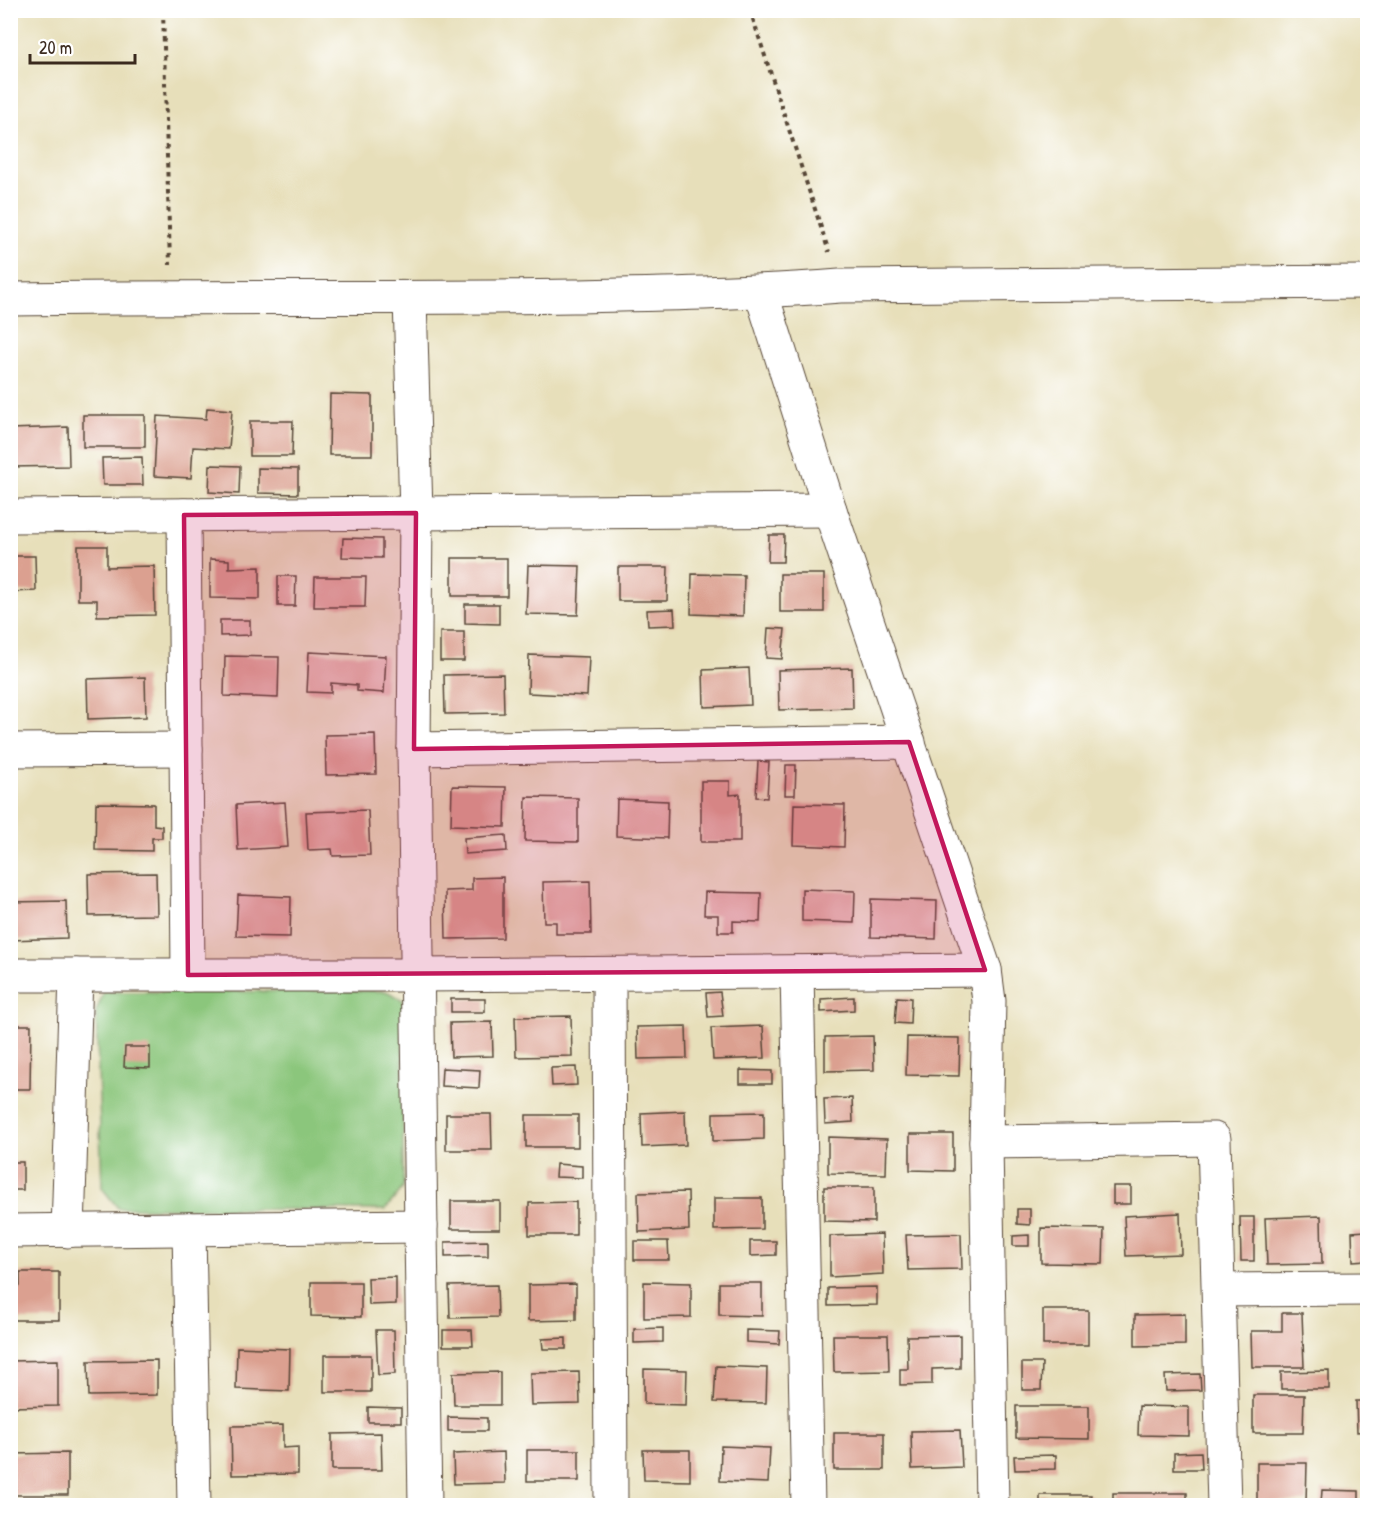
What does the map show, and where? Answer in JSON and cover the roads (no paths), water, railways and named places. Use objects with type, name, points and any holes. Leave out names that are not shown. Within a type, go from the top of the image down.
[{"type":"street","points":[[10,299],[171,296],[410,298],[761,292],[840,286],[1368,282]]},
{"type":"street","points":[[761,292],[830,510],[985,970],[989,1001],[986,1142],[992,1506]]},
{"type":"street","points":[[410,298],[416,513],[414,749],[425,1506]]},
{"type":"street","points":[[10,516],[830,510]]},
{"type":"street","points":[[184,515],[188,975]]},
{"type":"street","points":[[414,749],[909,742]]},
{"type":"street","points":[[10,750],[186,749]]},
{"type":"street","points":[[10,975],[419,975],[985,970]]},
{"type":"street","points":[[797,972],[808,1506]]},
{"type":"street","points":[[609,974],[611,1506]]},
{"type":"street","points":[[68,1231],[76,975]]},
{"type":"street","points":[[986,1142],[1214,1139],[1220,1290],[1224,1506]]},
{"type":"street","points":[[10,1231],[421,1226]]},
{"type":"street","points":[[189,1229],[194,1506]]},
{"type":"street","points":[[1220,1290],[1368,1289]]}]
